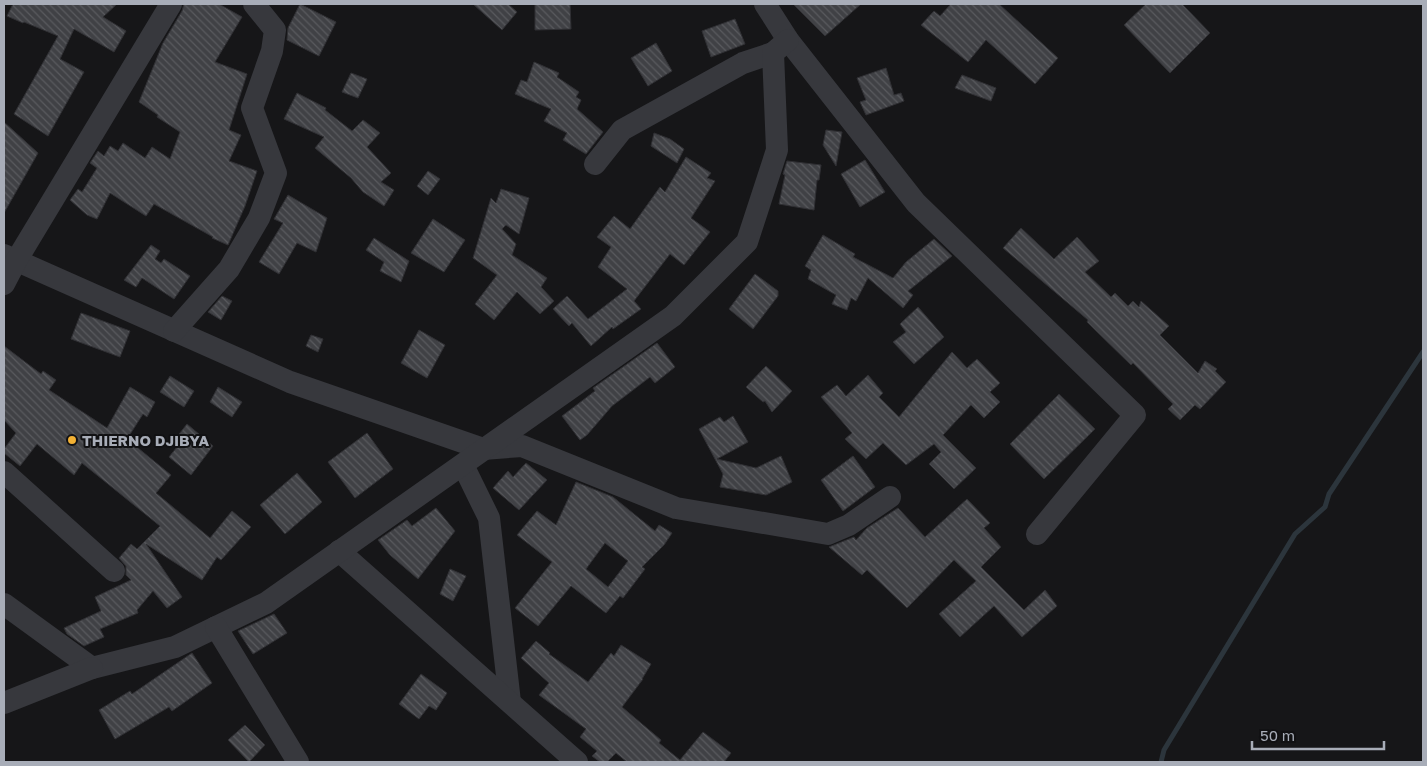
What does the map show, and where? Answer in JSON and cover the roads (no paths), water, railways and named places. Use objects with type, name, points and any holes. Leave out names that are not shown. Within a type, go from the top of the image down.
[{"type":"street","points":[[4,284],[10,258],[171,4]]},
{"type":"street","points":[[174,331],[229,269],[259,218],[276,173],[252,108],[272,51],[274,30],[254,4]]},
{"type":"street","points":[[765,4],[781,47],[916,203],[1135,414],[1037,534]]},
{"type":"street","points":[[595,164],[622,130],[742,63],[781,47]]},
{"type":"street","points":[[4,703],[92,668],[175,647],[266,603],[673,316],[747,242],[778,150],[781,47]]},
{"type":"street","points":[[10,258],[290,382],[483,449],[522,446],[676,508],[828,534],[849,525],[890,497]]},
{"type":"street","points":[[463,465],[489,518],[510,702]]},
{"type":"street","points":[[4,472],[114,571]]},
{"type":"street","points":[[340,551],[577,762]]},
{"type":"street","points":[[4,604],[92,668]]},
{"type":"street","points":[[216,627],[298,762]]},
{"type":"waterway","points":[[1161,762],[1164,750],[1295,534],[1325,507],[1329,494],[1423,352]]},
{"type":"place","name":"THIERNO DJIBYA","points":[[72,440]]}]
